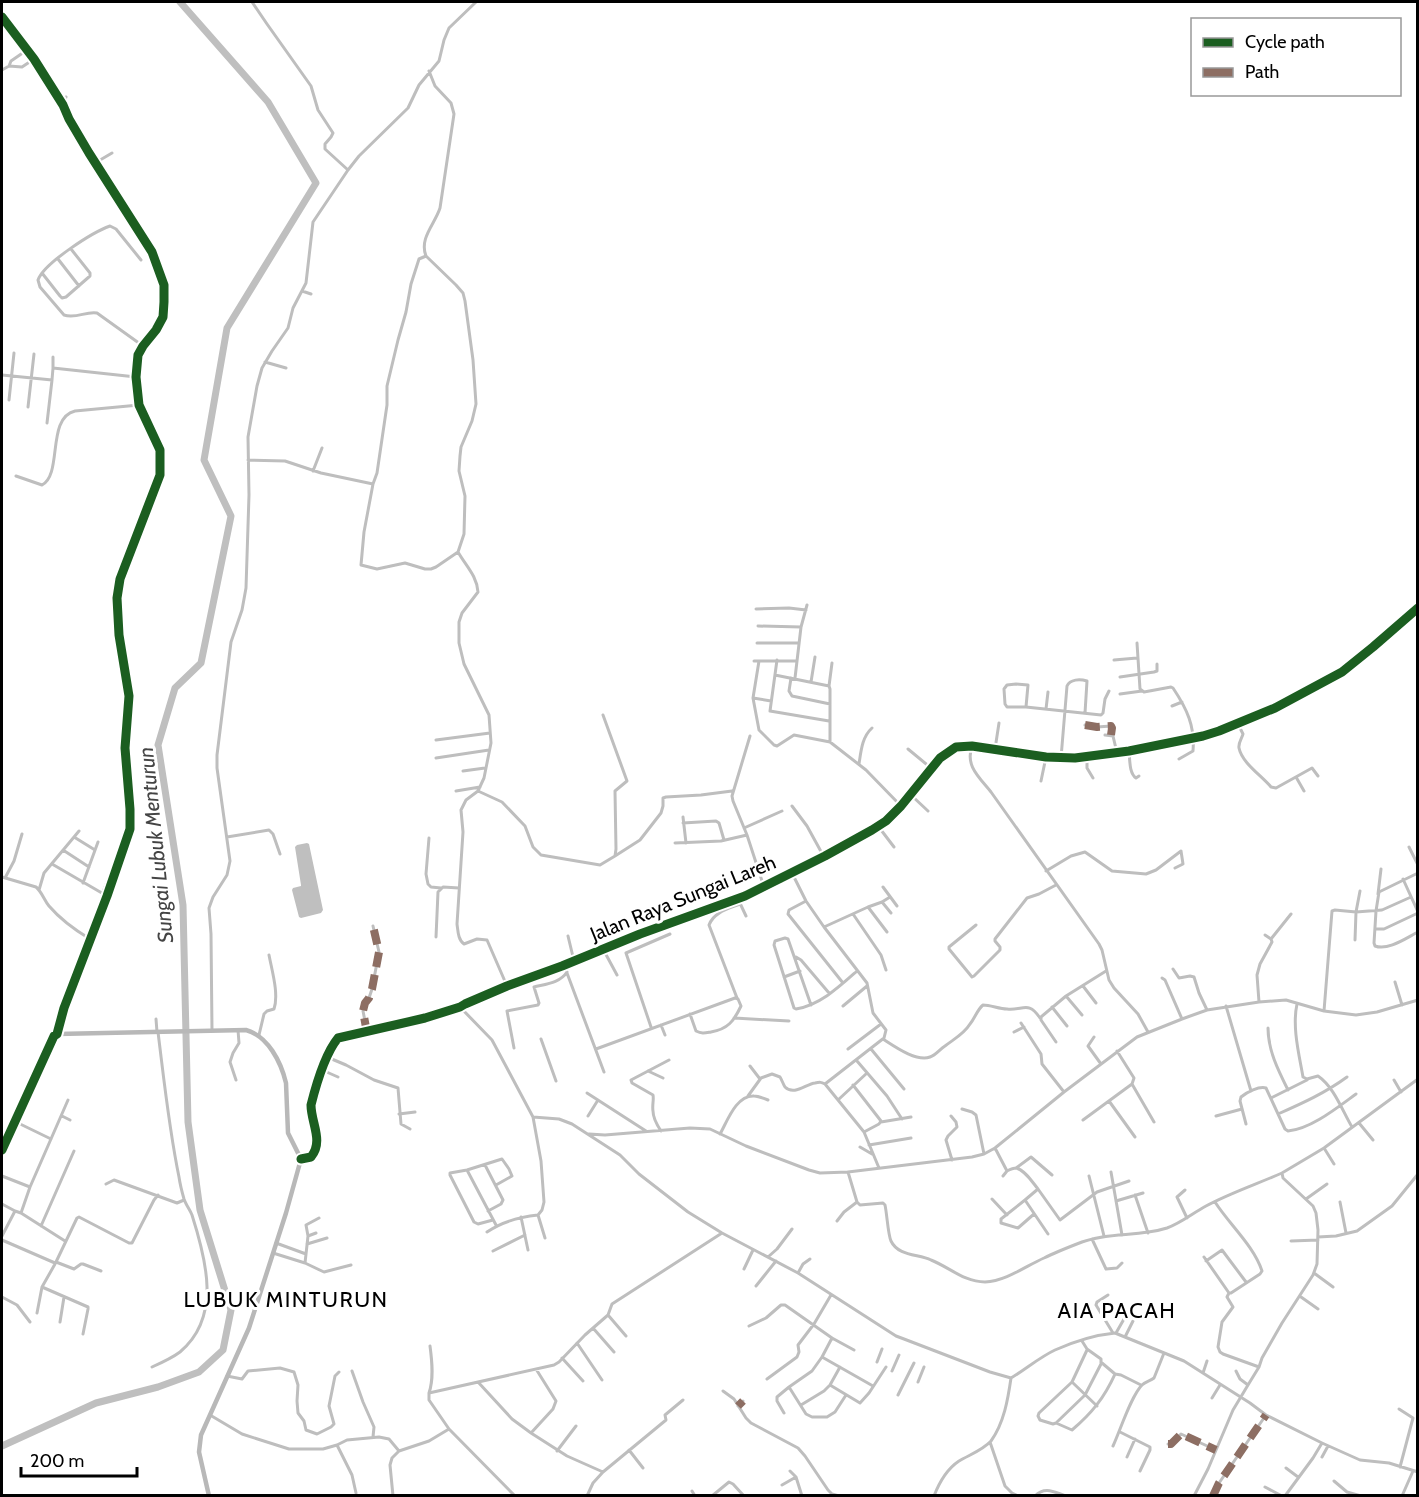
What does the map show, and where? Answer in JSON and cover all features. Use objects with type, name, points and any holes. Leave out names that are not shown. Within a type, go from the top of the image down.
[{"type":"street","points":[[252,2],[311,86],[318,110],[333,132],[325,144],[325,149],[347,168]]},
{"type":"street","points":[[210,1032],[209,908],[227,875],[230,861],[217,755],[231,642],[242,610],[246,588],[248,460],[250,426],[258,381],[265,362],[288,328],[293,308],[302,291],[308,273],[313,222],[347,168],[404,113],[419,85],[439,61],[449,28],[476,2]]},
{"type":"street","points":[[2,17],[34,59],[63,105],[95,164],[152,252],[164,285],[163,317],[143,346],[137,362],[136,377],[139,405],[160,450],[161,468],[118,590],[119,635],[129,696],[125,748],[131,822],[128,838],[64,1008],[57,1034],[54,1036],[2,1150]]},
{"type":"street","points":[[9,66],[11,61],[27,50]]},
{"type":"street","points":[[2,70],[9,66],[22,67],[34,59]]},
{"type":"street","points":[[426,256],[419,259],[415,269],[391,368],[377,473],[364,532],[361,565],[377,569],[405,563],[425,569],[436,567],[458,553],[464,534],[465,496],[459,471],[461,447],[472,421],[476,404],[473,360],[464,297],[456,285],[426,256],[424,251],[424,240],[440,208],[454,114],[451,103],[435,86],[429,71]]},
{"type":"street","points":[[63,105],[66,97]]},
{"type":"street","points":[[95,164],[112,153]]},
{"type":"street","points":[[141,260],[110,226],[70,248],[42,273],[38,280],[40,287],[64,315],[70,317],[90,312],[97,313],[143,346]]},
{"type":"street","points":[[42,273],[62,298],[90,277],[70,248]]},
{"type":"street","points":[[58,259],[79,286]]},
{"type":"street","points":[[302,291],[311,294]]},
{"type":"street","points":[[9,400],[14,353]]},
{"type":"street","points":[[28,407],[34,354]]},
{"type":"street","points":[[47,423],[53,357]]},
{"type":"street","points":[[265,362],[286,368]]},
{"type":"street","points":[[52,368],[136,377]]},
{"type":"street","points":[[2,375],[52,380]]},
{"type":"street","points":[[16,476],[42,485],[47,483],[58,432],[63,419],[68,414],[75,411],[139,405]]},
{"type":"street","points":[[313,471],[322,448]]},
{"type":"street","points":[[248,460],[285,461],[313,471],[373,484]]},
{"type":"street","points":[[458,553],[472,571],[479,590],[462,613],[458,631],[459,643],[464,664],[489,716],[490,733],[486,768],[479,789],[466,800],[461,810],[463,832],[457,924],[461,942],[466,944],[477,939],[487,940],[507,986]]},
{"type":"street","points":[[756,609],[806,607],[789,691],[792,696],[830,704]]},
{"type":"street","name":"Jalan Raya Sungai Lareh","points":[[327,1057],[338,1038],[425,1018],[460,1007],[640,934],[739,902],[878,826],[901,806],[950,749],[972,746],[1061,758],[1129,751],[1219,731],[1275,708],[1342,672],[1418,608]]},
{"type":"street","points":[[758,626],[801,627]]},
{"type":"street","points":[[757,643],[799,643]]},
{"type":"street","points":[[1137,643],[1142,691]]},
{"type":"street","points":[[811,682],[815,657]]},
{"type":"street","points":[[1114,660],[1137,658]]},
{"type":"street","points":[[777,660],[769,709],[771,712],[829,721]]},
{"type":"street","points":[[754,661],[796,661]]},
{"type":"street","points":[[759,661],[753,698],[759,730],[775,746],[779,746],[794,735],[830,742],[848,758],[859,764],[901,806]]},
{"type":"street","points":[[830,742],[830,689],[828,686],[832,663]]},
{"type":"street","points":[[1120,677],[1156,672],[1157,664]]},
{"type":"street","points":[[775,675],[828,686]]},
{"type":"street","points":[[1061,758],[1068,683],[1085,680],[1087,683],[1085,713]]},
{"type":"street","points":[[1026,707],[1028,686],[1016,684],[1004,689],[1007,707],[1101,715],[1109,691]]},
{"type":"street","points":[[1120,694],[1171,687],[1175,691],[1193,728],[1194,738],[1193,752],[1179,759]]},
{"type":"street","points":[[1046,709],[1048,692]]},
{"type":"street","points":[[753,698],[771,701]]},
{"type":"street","points":[[1172,706],[1182,702]]},
{"type":"street","points":[[603,715],[626,778],[626,783],[615,791],[615,856]]},
{"type":"street","points":[[995,749],[999,723]]},
{"type":"street","points":[[1238,724],[1243,734],[1239,746],[1243,755],[1249,766],[1270,786],[1275,788],[1312,768],[1318,776]]},
{"type":"street","points":[[1085,725],[1111,726],[1117,753]]},
{"type":"street","points":[[859,764],[864,741],[868,731],[872,728]]},
{"type":"street","points":[[436,740],[490,733]]},
{"type":"street","points":[[1105,735],[1112,735]]},
{"type":"street","points":[[750,736],[733,791],[733,801],[764,887]]},
{"type":"street","points":[[972,746],[970,762],[975,772],[1099,944],[1109,980],[1138,1014],[1148,1032]]},
{"type":"street","points":[[908,749],[932,769]]},
{"type":"street","points":[[436,758],[489,750]]},
{"type":"street","points":[[1129,751],[1132,773],[1136,778],[1138,776]]},
{"type":"street","points":[[1087,756],[1087,768],[1093,778]]},
{"type":"street","points":[[1041,781],[1046,757]]},
{"type":"street","points":[[463,771],[486,768]]},
{"type":"street","points":[[1296,777],[1304,791]]},
{"type":"street","points":[[456,791],[479,789],[502,802],[525,826],[533,847],[541,855],[600,865],[640,840],[661,813],[663,798],[733,791]]},
{"type":"street","points":[[911,795],[928,811]]},
{"type":"street","points":[[792,806],[824,857]]},
{"type":"street","points":[[744,828],[782,811]]},
{"type":"street","points":[[683,817],[686,843]]},
{"type":"street","points":[[683,823],[716,820],[724,840]]},
{"type":"street","points":[[878,826],[894,847]]},
{"type":"street","points":[[227,837],[269,830],[273,834],[280,854]]},
{"type":"street","points":[[39,890],[44,873],[79,831]]},
{"type":"street","points":[[22,834],[15,861],[3,878],[32,885],[39,890],[64,922],[90,939]]},
{"type":"street","points":[[675,843],[724,840],[747,835]]},
{"type":"street","points":[[74,837],[95,850]]},
{"type":"street","points":[[429,838],[426,878],[431,887],[459,888]]},
{"type":"street","points":[[83,883],[98,842]]},
{"type":"street","points":[[1409,847],[1418,865]]},
{"type":"street","points":[[103,892],[120,849]]},
{"type":"street","points":[[63,850],[89,867]]},
{"type":"street","points":[[1046,872],[1081,852],[1088,854],[1112,871],[1146,874],[1156,870],[1180,851],[1183,864],[1175,868]]},
{"type":"street","points":[[51,864],[107,896]]},
{"type":"street","points":[[1381,869],[1375,946],[1381,948],[1418,932]]},
{"type":"street","points":[[720,1134],[736,1105],[748,1096],[763,1076],[776,1074],[785,1087],[791,1090],[797,1090],[812,1083],[825,1084],[885,1038],[886,1030],[873,1013],[867,983],[806,901],[792,873]]},
{"type":"street","points":[[1378,896],[1382,890],[1418,873]]},
{"type":"street","points":[[1375,929],[1384,929],[1418,913],[1403,879]]},
{"type":"street","points":[[976,926],[949,947],[972,977],[1000,950],[995,939],[1027,898],[1056,885]]},
{"type":"street","points":[[883,887],[897,906]]},
{"type":"street","points":[[436,937],[437,896],[441,888]]},
{"type":"street","points":[[1355,940],[1356,912],[1360,891]]},
{"type":"street","points":[[824,927],[890,897]]},
{"type":"street","points":[[1324,1011],[1331,913],[1335,910],[1356,912],[1382,910],[1411,897]]},
{"type":"street","points":[[806,901],[789,910],[788,914],[843,983]]},
{"type":"street","points":[[690,1014],[696,1031],[701,1033],[721,1030],[730,1023],[741,1006],[709,925],[717,914],[739,902],[746,916]]},
{"type":"street","points":[[882,902],[891,913]]},
{"type":"street","points":[[868,907],[887,932]]},
{"type":"street","points":[[853,914],[881,955],[886,970]]},
{"type":"street","points":[[1259,1002],[1257,975],[1260,963],[1272,942],[1271,939],[1291,914]]},
{"type":"street","points":[[367,1032],[363,1011],[372,989],[379,952],[373,926]]},
{"type":"street","points":[[651,1028],[626,953],[670,934]]},
{"type":"street","points":[[1265,935],[1271,939]]},
{"type":"street","points":[[568,936],[574,961]]},
{"type":"street","points":[[811,1005],[787,938],[774,942],[796,1009],[811,1005],[829,994],[857,971]]},
{"type":"street","points":[[603,949],[616,975]]},
{"type":"street","points":[[259,1035],[264,1014],[276,1006],[269,955]]},
{"type":"street","points":[[795,957],[801,960],[829,994]]},
{"type":"street","points":[[564,965],[604,1072]]},
{"type":"street","points":[[1173,969],[1179,978],[1194,977],[1207,1010]]},
{"type":"street","points":[[784,977],[800,971]]},
{"type":"street","points":[[1040,1018],[1066,996],[1106,971]]},
{"type":"street","points":[[514,1048],[507,1011],[538,1005],[540,1003],[534,987],[559,980],[567,972]]},
{"type":"street","points":[[1162,978],[1165,980],[1182,1019]]},
{"type":"street","points":[[1395,982],[1402,1005]]},
{"type":"street","points":[[843,1006],[867,986]]},
{"type":"street","points":[[1083,986],[1096,1003]]},
{"type":"street","points":[[1066,996],[1082,1015]]},
{"type":"street","points":[[596,1049],[737,998]]},
{"type":"street","points":[[587,1134],[605,1135],[690,1128],[710,1129],[746,1146],[820,1173],[952,1160],[984,1154],[995,1148],[1137,1037],[1207,1010],[1286,1000],[1324,1011],[1356,1014],[1377,1012],[1418,1000]]},
{"type":"street","points":[[1297,1004],[1295,1018],[1297,1040],[1303,1077],[1307,1079]]},
{"type":"street","points":[[883,1039],[903,1052],[917,1057],[933,1056],[960,1036],[983,1005],[1010,1010],[1029,1007],[1036,1011],[1056,1041]]},
{"type":"street","points":[[1226,1006],[1251,1091]]},
{"type":"street","points":[[460,1007],[492,1040],[532,1117],[541,1161],[544,1202],[542,1210],[538,1215],[521,1217],[496,1225],[487,1232]]},
{"type":"street","points":[[1052,1008],[1067,1026]]},
{"type":"street","points":[[734,1018],[789,1021]]},
{"type":"street","points":[[152,1367],[179,1352],[192,1339],[205,1312],[207,1282],[205,1262],[191,1213],[184,1200],[173,1144],[156,1019]]},
{"type":"street","points":[[848,1049],[881,1024]]},
{"type":"street","points":[[661,1025],[665,1035]]},
{"type":"street","points":[[1014,1032],[1023,1025],[1041,1054],[1042,1065],[1064,1092]]},
{"type":"street","points":[[1268,1028],[1275,1064],[1288,1090]]},
{"type":"street","points":[[236,1080],[230,1062],[239,1043],[238,1030]]},
{"type":"street","points":[[57,1034],[250,1031],[259,1035],[268,1044],[284,1076],[287,1093],[288,1133],[301,1159],[249,1328],[201,1435],[199,1452],[209,1496]]},
{"type":"street","points":[[1088,1045],[1094,1037]]},
{"type":"street","points":[[541,1039],[556,1081]]},
{"type":"street","points":[[1084,1041],[1101,1064]]},
{"type":"street","points":[[872,1049],[904,1089]]},
{"type":"street","points":[[1083,1120],[1132,1084],[1134,1078],[1117,1051]]},
{"type":"street","points":[[301,1159],[311,1157],[317,1146],[317,1135],[310,1105],[327,1057],[374,1080],[398,1088],[399,1114],[402,1125],[410,1129]]},
{"type":"street","points":[[661,1131],[653,1115],[653,1095],[631,1082],[632,1079],[669,1060]]},
{"type":"street","points":[[857,1060],[887,1096],[902,1119]]},
{"type":"street","points":[[750,1066],[760,1079]]},
{"type":"street","points":[[322,1070],[338,1077]]},
{"type":"street","points":[[647,1071],[663,1078]]},
{"type":"street","points":[[838,1100],[867,1073]]},
{"type":"street","points":[[1271,1098],[1307,1079],[1319,1076],[1330,1089],[1352,1127]]},
{"type":"street","points":[[1278,1114],[1307,1102],[1347,1077]]},
{"type":"street","points":[[848,1172],[856,1202],[860,1205],[883,1203],[885,1205],[891,1242],[903,1252],[929,1259],[963,1277],[987,1282],[998,1280],[1043,1258],[1092,1239],[1166,1229],[1215,1202],[1282,1173],[1324,1148],[1418,1079]]},
{"type":"street","points":[[1394,1080],[1401,1092]]},
{"type":"street","points":[[825,1084],[864,1132],[879,1168]]},
{"type":"street","points":[[1132,1084],[1154,1122]]},
{"type":"street","points":[[853,1085],[881,1122]]},
{"type":"street","points":[[1246,1125],[1241,1097],[1265,1087],[1288,1131],[1320,1119],[1356,1094]]},
{"type":"street","points":[[587,1093],[647,1132]]},
{"type":"street","points":[[748,1096],[768,1100]]},
{"type":"street","points":[[588,1116],[598,1100]]},
{"type":"street","points":[[21,1213],[68,1101]]},
{"type":"street","points":[[1109,1101],[1135,1137]]},
{"type":"street","points":[[1216,1116],[1242,1108]]},
{"type":"street","points":[[962,1109],[976,1115],[984,1154]]},
{"type":"street","points":[[399,1114],[415,1112]]},
{"type":"street","points":[[62,1116],[70,1120]]},
{"type":"street","points":[[951,1116],[957,1126],[946,1140],[952,1160]]},
{"type":"street","points":[[532,1117],[566,1120],[621,1155],[639,1174],[688,1212],[722,1233],[798,1273],[896,1336],[990,1372],[1011,1378],[1055,1350],[1115,1333],[1132,1305]]},
{"type":"street","points":[[864,1132],[881,1122],[911,1117]]},
{"type":"street","points":[[16,1122],[51,1139]]},
{"type":"street","points":[[1359,1123],[1372,1140]]},
{"type":"street","points":[[869,1145],[910,1138]]},
{"type":"street","points":[[860,1147],[873,1155]]},
{"type":"street","points":[[995,1148],[1007,1171]]},
{"type":"street","points":[[1324,1148],[1334,1164]]},
{"type":"street","points":[[41,1226],[74,1151]]},
{"type":"street","points":[[1003,1176],[1007,1171],[1016,1168],[1031,1157],[1052,1175]]},
{"type":"street","points":[[494,1220],[478,1224],[472,1220],[450,1175],[452,1172],[467,1170],[502,1159],[512,1173],[510,1178],[496,1185]]},
{"type":"street","points":[[485,1165],[503,1202],[488,1211]]},
{"type":"street","points":[[1016,1168],[1027,1176],[1060,1220],[1094,1194],[1129,1181]]},
{"type":"street","points":[[467,1170],[496,1225]]},
{"type":"street","points":[[1111,1172],[1122,1235]]},
{"type":"street","points":[[1194,1496],[1233,1410],[1282,1323],[1314,1273],[1317,1264],[1316,1213],[1313,1206],[1286,1181],[1282,1173]]},
{"type":"street","points":[[1291,1241],[1318,1239],[1357,1231],[1386,1211],[1418,1174]]},
{"type":"street","points":[[2,1176],[30,1187]]},
{"type":"street","points":[[1089,1176],[1104,1236]]},
{"type":"street","points":[[106,1184],[114,1180],[177,1203],[184,1200]]},
{"type":"street","points":[[1306,1199],[1327,1184]]},
{"type":"street","points":[[1034,1214],[1018,1228],[1001,1223],[1001,1219],[1038,1189]]},
{"type":"street","points":[[1185,1190],[1177,1197],[1187,1218]]},
{"type":"street","points":[[1116,1201],[1143,1193]]},
{"type":"street","points":[[1135,1195],[1148,1233]]},
{"type":"street","points":[[37,1313],[42,1287],[76,1219],[80,1217],[132,1243],[158,1196]]},
{"type":"street","points":[[992,1199],[1006,1215]]},
{"type":"street","points":[[1025,1200],[1048,1234]]},
{"type":"street","points":[[837,1221],[856,1202]]},
{"type":"street","points":[[1215,1202],[1248,1245],[1262,1268],[1260,1274],[1229,1293]]},
{"type":"street","points":[[1340,1202],[1346,1233]]},
{"type":"street","points":[[2,1204],[21,1213],[65,1241]]},
{"type":"street","points":[[15,1211],[2,1238],[72,1269],[83,1264],[101,1271]]},
{"type":"street","points":[[538,1215],[544,1238]]},
{"type":"street","points":[[521,1217],[528,1250]]},
{"type":"street","points":[[305,1263],[308,1236],[306,1224],[319,1218]]},
{"type":"street","points":[[768,1257],[792,1229]]},
{"type":"street","points":[[308,1236],[316,1233]]},
{"type":"street","points":[[429,1393],[560,1362],[577,1343],[608,1316],[612,1304],[722,1233]]},
{"type":"street","points":[[493,1251],[525,1235]]},
{"type":"street","points":[[307,1244],[327,1238]]},
{"type":"street","points":[[1092,1239],[1106,1269],[1117,1268],[1122,1263]]},
{"type":"street","points":[[276,1243],[306,1254]]},
{"type":"street","points":[[744,1269],[753,1250]]},
{"type":"street","points":[[1246,1282],[1222,1250],[1205,1259],[1229,1293],[1227,1297],[1233,1307],[1222,1322],[1219,1350],[1223,1354],[1259,1367]]},
{"type":"street","points":[[273,1252],[324,1272],[351,1265]]},
{"type":"street","points":[[798,1273],[810,1258]]},
{"type":"street","points":[[756,1286],[776,1261]]},
{"type":"street","points":[[1314,1273],[1333,1287]]},
{"type":"street","points":[[42,1287],[88,1308],[83,1334]]},
{"type":"street","points":[[767,1379],[797,1357],[798,1345],[831,1295]]},
{"type":"street","points":[[1108,1295],[1096,1305],[1115,1333],[1184,1361],[1266,1415],[1328,1446],[1360,1460],[1378,1461],[1415,1472],[1402,1496]]},
{"type":"street","points":[[1300,1296],[1318,1309]]},
{"type":"street","points":[[2,1297],[16,1305],[30,1322]]},
{"type":"street","points":[[60,1322],[64,1297]]},
{"type":"street","points":[[749,1326],[766,1318],[782,1305],[854,1350]]},
{"type":"street","points":[[608,1316],[626,1336]]},
{"type":"street","points":[[1125,1337],[1133,1322]]},
{"type":"street","points":[[593,1328],[614,1352]]},
{"type":"street","points":[[784,1413],[776,1399],[812,1371],[832,1338]]},
{"type":"street","points":[[1082,1341],[1087,1349],[1101,1359],[1115,1374],[1141,1386]]},
{"type":"street","points":[[577,1343],[602,1380]]},
{"type":"street","points":[[430,1346],[432,1382],[429,1400],[449,1429],[515,1496]]},
{"type":"street","points":[[877,1362],[882,1349]]},
{"type":"street","points":[[1087,1349],[1072,1383],[1039,1413],[1040,1420],[1056,1423],[1072,1430],[1098,1406],[1115,1374]]},
{"type":"street","points":[[1113,1446],[1141,1386],[1154,1378],[1164,1353]]},
{"type":"street","points":[[892,1371],[899,1355]]},
{"type":"street","points":[[822,1357],[873,1386]]},
{"type":"street","points":[[562,1358],[583,1381]]},
{"type":"street","points":[[1203,1372],[1207,1361]]},
{"type":"street","points":[[1056,1423],[1085,1395],[1102,1362]]},
{"type":"street","points":[[898,1395],[914,1363]]},
{"type":"street","points":[[801,1405],[824,1391],[840,1367]]},
{"type":"street","points":[[830,1385],[861,1403],[886,1367]]},
{"type":"street","points":[[918,1382],[924,1367]]},
{"type":"street","points":[[227,1376],[242,1379],[248,1371],[276,1368],[294,1372],[298,1385],[298,1413],[304,1421],[306,1430],[317,1434],[331,1428],[334,1424],[329,1406],[335,1377],[339,1372]]},
{"type":"street","points":[[531,1433],[553,1409],[556,1401],[536,1369]]},
{"type":"street","points":[[352,1371],[375,1427],[373,1437]]},
{"type":"street","points":[[1236,1371],[1240,1379],[1248,1385]]},
{"type":"street","points":[[934,1496],[942,1480],[957,1462],[990,1442],[1005,1411],[1011,1378]]},
{"type":"street","points":[[478,1382],[512,1419],[531,1433],[567,1456],[603,1472]]},
{"type":"street","points":[[1072,1383],[1098,1406]]},
{"type":"street","points":[[1212,1398],[1220,1384]]},
{"type":"street","points":[[789,1387],[808,1415],[819,1417],[827,1417],[837,1411],[846,1395]]},
{"type":"street","points":[[723,1391],[732,1396],[751,1423],[798,1448],[806,1456],[828,1490],[839,1496]]},
{"type":"street","points":[[587,1496],[593,1483],[603,1472],[666,1420],[665,1415],[683,1400]]},
{"type":"street","points":[[738,1406],[743,1401]]},
{"type":"street","points":[[1399,1409],[1413,1418],[1400,1467]]},
{"type":"street","points":[[210,1415],[242,1434],[289,1449],[323,1449],[347,1440],[382,1437],[389,1439],[399,1452]]},
{"type":"street","points":[[1213,1496],[1219,1483],[1266,1415]]},
{"type":"street","points":[[557,1450],[576,1426]]},
{"type":"street","points":[[393,1496],[390,1465],[392,1458],[399,1452],[429,1441],[449,1429]]},
{"type":"street","points":[[1120,1432],[1150,1449],[1140,1471]]},
{"type":"street","points":[[1168,1444],[1171,1444],[1181,1434],[1216,1450]]},
{"type":"street","points":[[1127,1457],[1135,1439]]},
{"type":"street","points":[[990,1442],[1005,1486],[1018,1496]]},
{"type":"street","points":[[1265,1487],[1283,1496],[1322,1443]]},
{"type":"street","points":[[337,1445],[352,1475],[356,1493]]},
{"type":"street","points":[[1322,1457],[1328,1446]]},
{"type":"street","points":[[629,1450],[643,1468]]},
{"type":"street","points":[[1286,1468],[1298,1477]]},
{"type":"street","points":[[790,1471],[796,1477],[801,1495]]},
{"type":"street","points":[[782,1485],[796,1477]]},
{"type":"street","points":[[1334,1481],[1347,1492],[1361,1496]]},
{"type":"street","points":[[712,1496],[729,1482],[734,1484],[744,1496]]},
{"type":"street","points":[[1035,1496],[1042,1490],[1048,1489],[1066,1496]]},
{"type":"street","points":[[692,1491],[695,1496]]},
{"type":"shaded area","points":[[307,843],[323,910],[321,913],[301,918],[292,890],[301,886],[295,847]]},
{"type":"waterway","name":"Sungai Lubuk Menturun","points":[[2,1446],[96,1403],[158,1387],[199,1372],[223,1350],[231,1310],[200,1210],[188,1122],[183,905],[158,745],[175,688],[201,663],[231,516],[204,460],[227,328],[316,183],[268,102],[180,2]]},
{"type":"marked path","points":[[1085,725],[1111,726],[1111,735]]},
{"type":"marked path","points":[[367,1033],[363,1011],[372,989],[379,952],[373,926]]},
{"type":"marked path","points":[[738,1406],[743,1401]]},
{"type":"marked path","points":[[1213,1496],[1219,1483],[1266,1415]]},
{"type":"marked path","points":[[1168,1444],[1171,1444],[1181,1434],[1216,1450]]},
{"type":"cycle path","points":[[2,17],[34,59],[89,153],[152,252],[164,285],[163,317],[138,355],[136,377],[139,405],[160,450],[160,475],[120,579],[117,598],[119,635],[129,696],[125,748],[130,829],[64,1008],[57,1034],[54,1036],[2,1150]]},
{"type":"cycle path","points":[[301,1159],[311,1157],[315,1151],[317,1138],[311,1105],[325,1061],[338,1038],[425,1018],[460,1007],[640,934],[745,896],[825,856],[886,821],[940,758],[956,747],[972,746],[1046,757],[1075,758],[1129,751],[1203,736],[1275,708],[1342,672],[1418,608]]},
{"type":"district","name":"LUBUK MINTURUN","points":[[286,1299]]},
{"type":"district","name":"AIA PACAH","points":[[1117,1310]]}]
